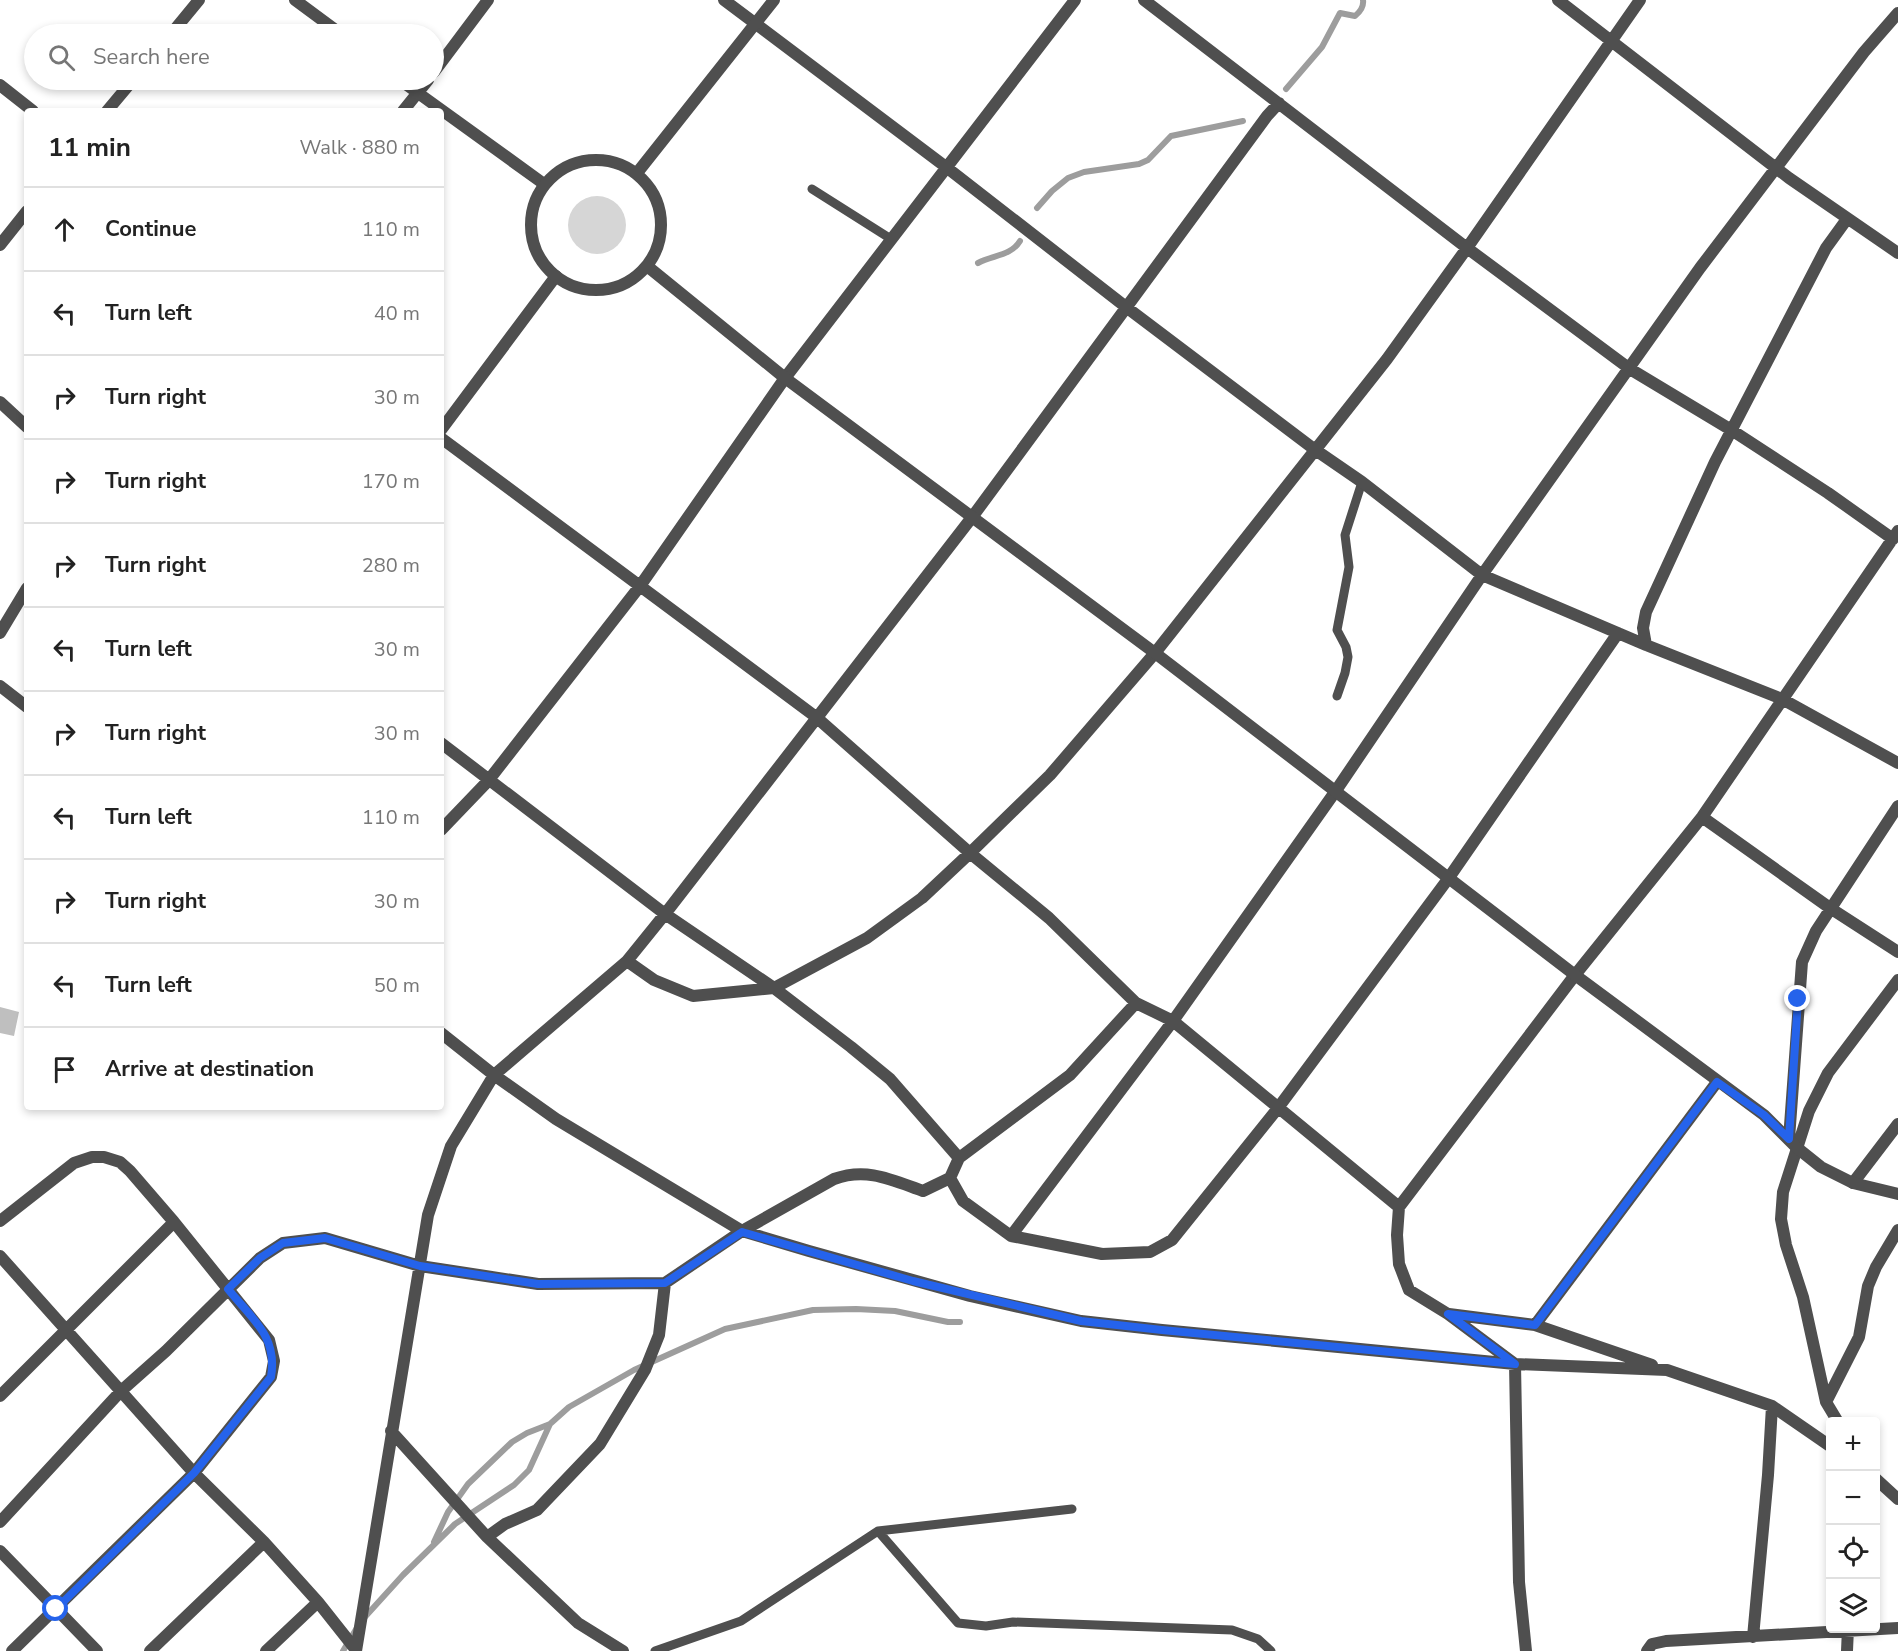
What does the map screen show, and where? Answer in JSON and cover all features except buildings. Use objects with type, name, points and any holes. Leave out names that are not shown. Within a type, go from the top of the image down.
[{"type":"street","points":[[179,24],[199,0]]},
{"type":"street","points":[[295,0],[327,24]]},
{"type":"street","points":[[444,59],[488,0]]},
{"type":"street","points":[[724,0],[1482,575],[1646,645],[1782,699],[1898,763]]},
{"type":"street","points":[[637,173],[774,0]]},
{"type":"street","points":[[444,827],[488,781],[640,586],[785,378],[1076,0]]},
{"type":"street","points":[[1144,0],[1467,248],[1630,369],[1733,431],[1895,535],[1702,817],[1575,975],[1399,1207],[1397,1235],[1399,1264],[1408,1290],[1448,1314],[1515,1364]]},
{"type":"street","points":[[1558,0],[1790,178],[1898,253]]},
{"type":"street","points":[[627,961],[654,980],[693,996],[774,988],[867,938],[922,898],[970,853],[1050,776],[1155,653],[1387,359],[1640,0]]},
{"type":"street","points":[[1011,1236],[1173,1021],[1335,792],[1482,575],[1700,267],[1864,52],[1898,14]]},
{"type":"street","points":[[0,85],[29,108]]},
{"type":"street","points":[[110,108],[125,90]]},
{"type":"street","points":[[414,90],[439,108]]},
{"type":"street","points":[[406,108],[420,90]]},
{"type":"street","points":[[356,1651],[428,1215],[451,1146],[494,1075],[627,961],[665,914],[973,516],[1267,116],[1279,103]]},
{"type":"street","points":[[444,112],[544,184]]},
{"type":"street","points":[[598,159],[619,163],[637,173],[651,188],[660,207],[662,227],[658,247],[647,266],[633,279],[615,288],[594,290],[574,286],[556,276],[542,261],[533,243],[531,222],[534,202],[544,184],[560,170],[578,161],[598,159]]},
{"type":"street","points":[[0,246],[24,215]]},
{"type":"street","points":[[1646,645],[1643,628],[1646,612],[1716,462],[1826,248],[1847,219]]},
{"type":"street","points":[[647,266],[785,378],[1155,653],[1448,879],[1764,1115],[1821,1167],[1853,1183],[1898,1194]]},
{"type":"street","points":[[444,426],[556,276]]},
{"type":"street","points":[[0,402],[24,424]]},
{"type":"street","points":[[444,440],[816,717],[970,853],[1049,918],[1136,1003],[1173,1021],[1399,1207]]},
{"type":"street","points":[[0,633],[24,593]]},
{"type":"street","points":[[950,1178],[963,1201],[1011,1236],[1102,1254],[1150,1252],[1172,1240],[1278,1108],[1448,879],[1620,634],[1646,612]]},
{"type":"street","points":[[0,686],[24,705]]},
{"type":"street","points":[[444,745],[665,914],[774,988],[890,1079],[959,1158]]},
{"type":"street","points":[[1835,1417],[1826,1402],[1803,1297],[1786,1245],[1781,1219],[1783,1192],[1793,1143],[1802,962],[1816,931],[1830,908],[1898,806]]},
{"type":"street","points":[[1702,817],[1830,908],[1898,952]]},
{"type":"street","points":[[1793,1143],[1828,1073],[1898,980]]},
{"type":"street","points":[[0,1522],[121,1391],[166,1351],[260,1258],[283,1243],[325,1238],[420,1266],[538,1284],[665,1283],[742,1232],[834,1179],[850,1173],[867,1173],[923,1191],[950,1178],[959,1158],[1070,1075],[1136,1003]]},
{"type":"street","points":[[444,1035],[494,1075],[556,1119],[742,1232],[913,1281],[1081,1321],[1515,1364],[1666,1370]]},
{"type":"street","points":[[1535,1325],[1717,1082]]},
{"type":"street","points":[[1853,1183],[1898,1124]]},
{"type":"street","points":[[0,1221],[74,1163],[92,1157],[104,1157],[120,1162],[174,1222],[269,1340],[274,1361],[271,1377],[194,1473],[12,1651]]},
{"type":"street","points":[[0,1396],[174,1222]]},
{"type":"street","points":[[1826,1402],[1860,1336],[1868,1286],[1872,1276],[1898,1230]]},
{"type":"street","points":[[0,1256],[194,1473],[264,1542],[318,1602],[356,1651]]},
{"type":"street","points":[[487,1537],[505,1524],[537,1510],[600,1444],[645,1370],[659,1335],[665,1283]]},
{"type":"street","points":[[1448,1314],[1535,1325],[1772,1406],[1826,1443]]},
{"type":"street","points":[[1515,1364],[1519,1582],[1527,1651]]},
{"type":"street","points":[[1753,1637],[1772,1406]]},
{"type":"street","points":[[392,1431],[487,1537],[578,1623],[623,1651]]},
{"type":"street","points":[[1880,1483],[1898,1499]]},
{"type":"street","points":[[150,1651],[264,1542]]},
{"type":"street","points":[[0,1551],[97,1651]]},
{"type":"street","points":[[266,1651],[318,1602]]},
{"type":"street","points":[[1880,1628],[1898,1628]]},
{"type":"street","points":[[1647,1651],[1652,1644],[1666,1641],[1826,1631]]},
{"type":"street","points":[[1847,1651],[1848,1633]]},
{"type":"lane","points":[[812,189],[891,239]]},
{"type":"lane","points":[[1337,696],[1348,657],[1337,630],[1349,567],[1345,535],[1362,482]]},
{"type":"lane","points":[[655,1651],[741,1621],[878,1531],[1072,1509]]},
{"type":"lane","points":[[878,1531],[958,1623],[986,1626],[1013,1622],[1232,1629],[1258,1639],[1271,1651]]},
{"type":"shaded area","points":[[597,196],[608,198],[621,209],[626,225],[624,236],[613,249],[597,254],[586,252],[573,241],[568,225],[570,214],[581,201]]},
{"type":"waterway","points":[[1286,89],[1322,47],[1340,13],[1355,16],[1361,9],[1363,0]]},
{"type":"waterway","points":[[1037,208],[1068,178],[1084,172],[1139,164],[1148,160],[1171,136],[1243,121]]},
{"type":"waterway","points":[[978,263],[1012,250],[1020,241]]},
{"type":"waterway","points":[[364,1618],[403,1575],[455,1524],[514,1485],[529,1470],[550,1424],[569,1407],[634,1370],[725,1329],[813,1310],[895,1311],[948,1322],[960,1322]]},
{"type":"waterway","points":[[434,1542],[448,1512],[468,1484],[512,1442],[550,1424]]},
{"type":"waterway","points":[[343,1651],[358,1626]]},
{"type":"route","points":[[56,1609],[194,1473],[271,1377],[274,1361],[269,1340],[228,1289],[260,1258],[283,1243],[325,1238],[420,1266],[538,1284],[665,1283],[742,1232],[970,1296],[1081,1321],[1515,1364],[1448,1314],[1535,1325],[1717,1082],[1764,1115],[1789,1139],[1798,999]]}]
